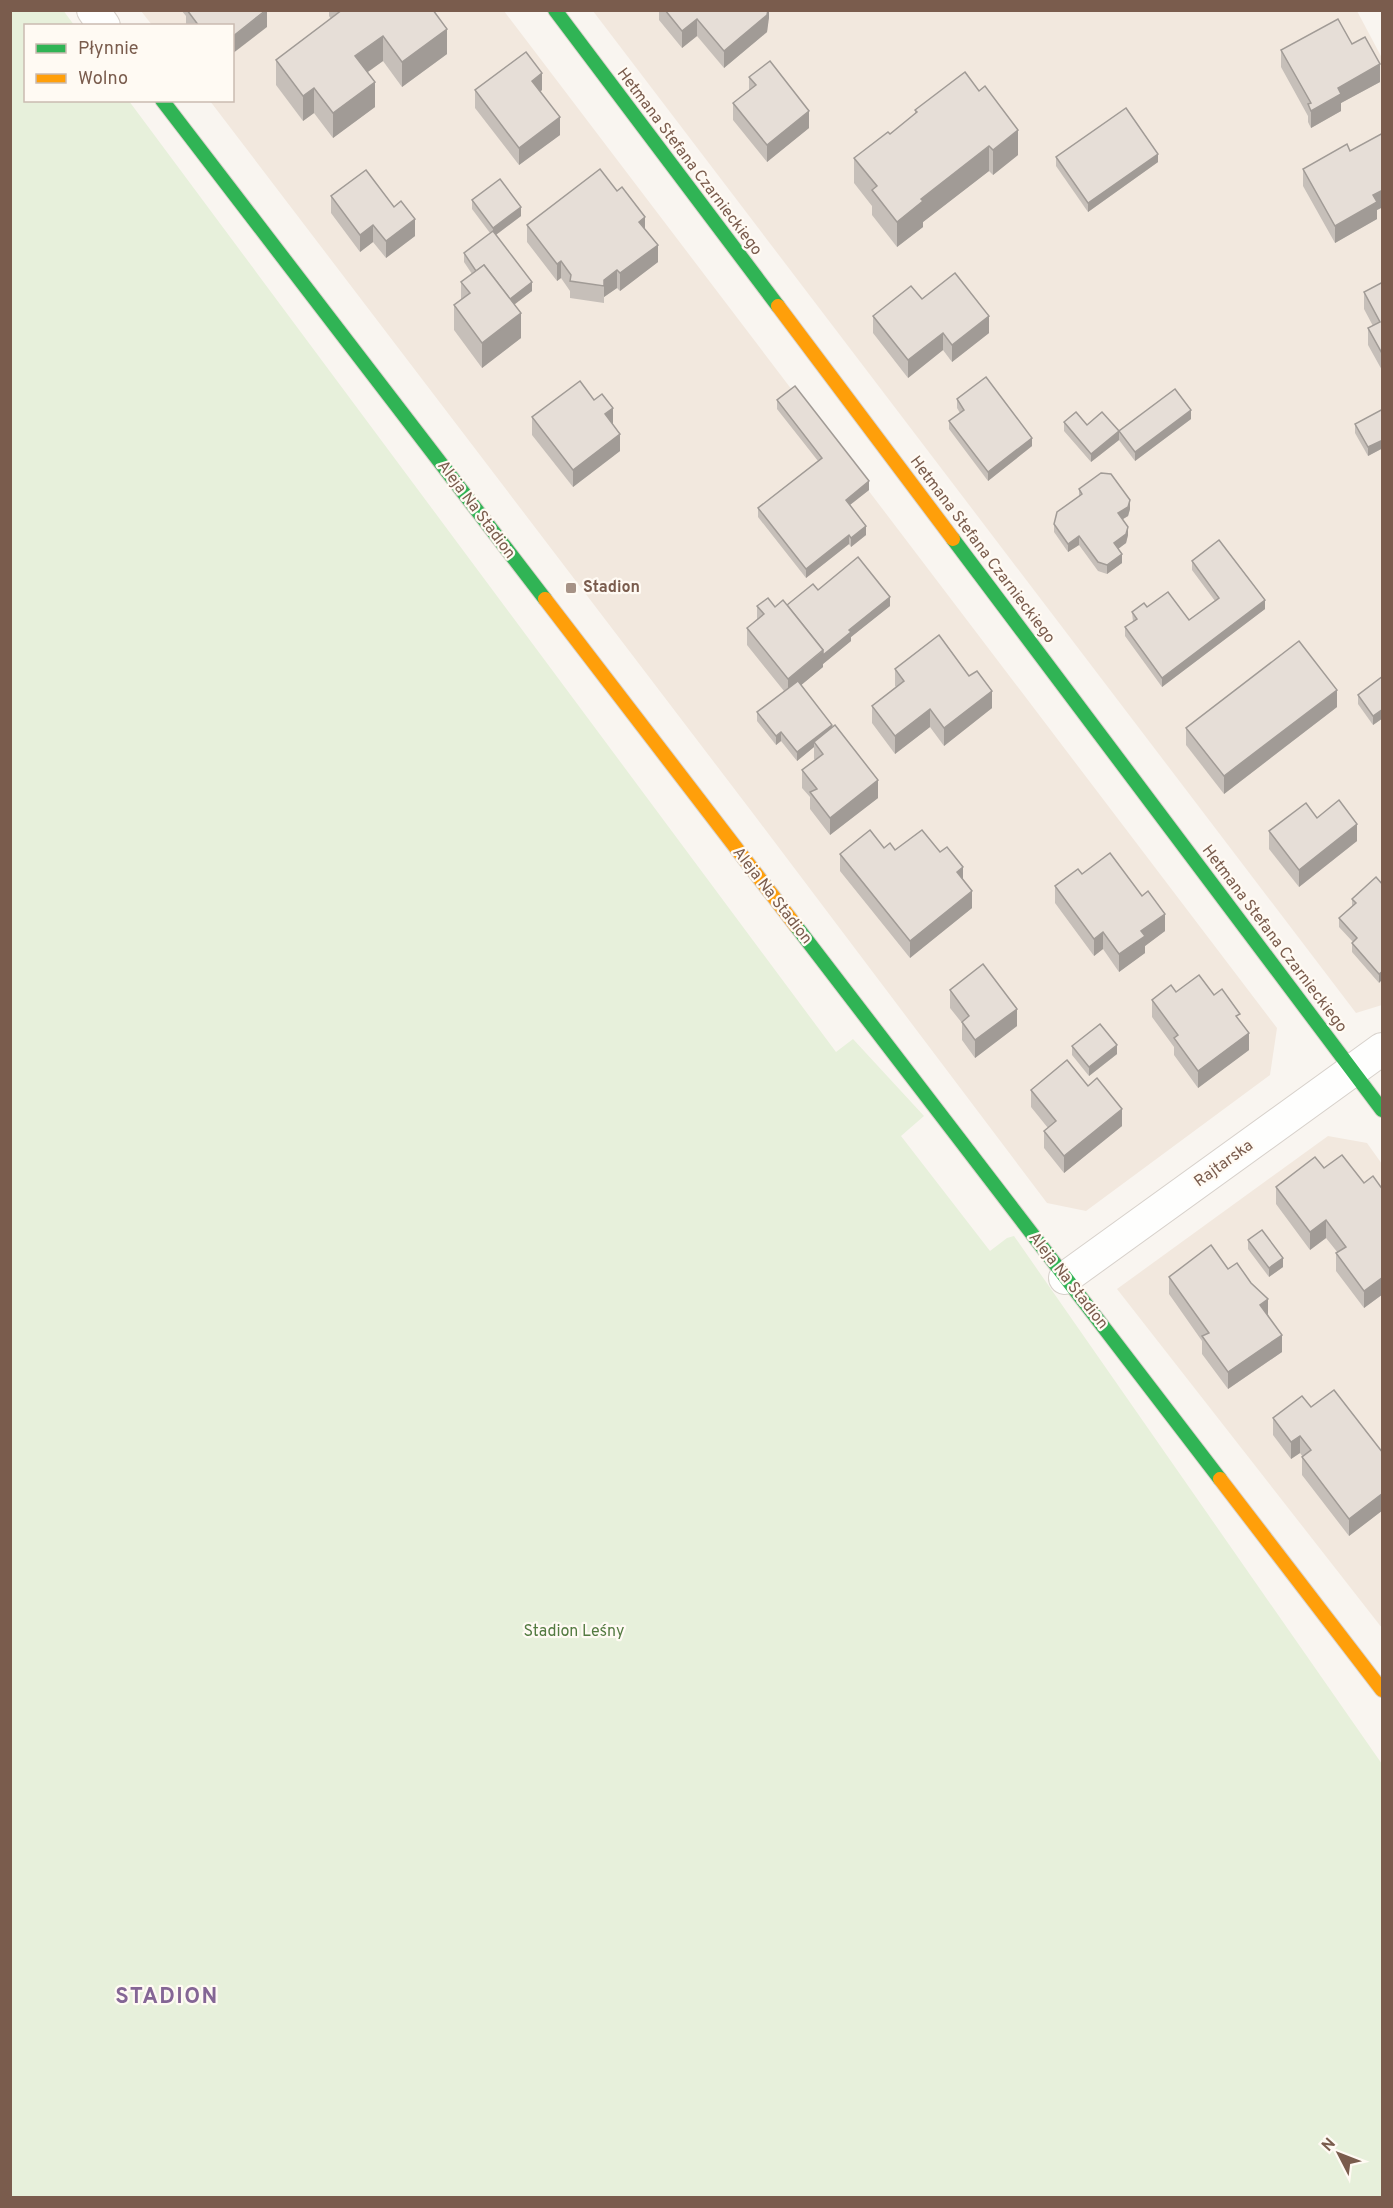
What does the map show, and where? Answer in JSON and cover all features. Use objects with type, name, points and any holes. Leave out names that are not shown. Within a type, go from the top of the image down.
[{"type":"street","points":[[93,10],[103,24]]},
{"type":"street","name":"Hetmana Stefana Czarnieckiego","points":[[555,10],[1383,1110]]},
{"type":"street","name":"Aleja Na Stadion","points":[[164,102],[1383,1690]]},
{"type":"street","name":"Rajtarska","points":[[1065,1278],[1383,1049]]},
{"type":"shaded area","points":[[141,11],[504,11],[1277,1028],[1270,1075],[1086,1211],[1047,1203],[211,102],[234,102],[234,24],[151,24]]},
{"type":"shaded area","points":[[593,11],[1357,11],[1382,58],[1382,1005],[1356,1013]]},
{"type":"shaded area","points":[[1328,1136],[1367,1143],[1382,1164],[1382,1628],[1117,1289]]},
{"type":"green space","name":"Stadion Leśny","points":[[63,10],[73,24],[24,24],[24,102],[130,102],[836,1052],[853,1039],[924,1116],[901,1136],[990,1251],[1007,1238],[1014,1236],[1382,1764],[1382,2197],[11,2198],[10,11]]},
{"type":"building","points":[[187,10],[266,10],[234,35],[234,24],[198,24]]},
{"type":"building","points":[[342,10],[433,10],[447,29],[402,62],[383,36],[355,56],[375,82],[333,113],[314,88],[303,96],[276,60]]},
{"type":"building","points":[[665,10],[768,10],[767,15],[724,51],[697,19],[682,31]]},
{"type":"building","points":[[1338,19],[1352,44],[1365,37],[1380,64],[1338,88],[1341,94],[1311,111],[1308,104],[1311,103],[1281,50]]},
{"type":"building","points":[[526,52],[542,73],[532,81],[560,117],[519,148],[475,90]]},
{"type":"building","points":[[770,61],[809,111],[767,145],[733,103],[756,85],[749,77]]},
{"type":"building","points":[[965,72],[979,91],[985,86],[1018,130],[993,150],[989,146],[921,199],[923,201],[897,222],[872,190],[877,186],[854,158],[888,132],[890,134],[917,112],[915,110]]},
{"type":"building","points":[[1126,108],[1158,154],[1088,203],[1056,157]]},
{"type":"building","points":[[1383,133],[1383,190],[1373,195],[1377,202],[1335,226],[1303,169],[1347,144],[1350,151]]},
{"type":"building","points":[[600,169],[617,191],[622,187],[645,217],[639,222],[658,245],[620,273],[617,270],[604,280],[604,286],[570,281],[571,275],[561,261],[557,264],[527,225]]},
{"type":"building","points":[[366,170],[394,207],[401,201],[415,219],[386,241],[373,225],[360,235],[331,196]]},
{"type":"building","points":[[500,179],[521,207],[493,228],[472,200]]},
{"type":"building","points":[[493,231],[532,282],[510,299],[484,265],[476,271],[464,253]]},
{"type":"building","points":[[484,265],[521,313],[482,343],[454,305],[470,293],[461,282]]},
{"type":"building","points":[[955,273],[989,316],[952,345],[943,333],[908,360],[873,316],[911,286],[922,299]]},
{"type":"building","points":[[1383,282],[1383,355],[1368,328],[1380,322],[1364,292]]},
{"type":"building","points":[[986,377],[1032,438],[988,472],[949,421],[964,410],[957,399]]},
{"type":"building","points":[[580,381],[594,400],[602,394],[613,408],[605,414],[620,434],[573,470],[532,417]]},
{"type":"building","points":[[795,386],[869,481],[846,500],[866,526],[851,538],[849,535],[806,569],[758,508],[822,458],[777,400]]},
{"type":"building","points":[[1175,389],[1191,410],[1135,452],[1119,431]]},
{"type":"building","points":[[1383,409],[1383,440],[1368,447],[1355,424]]},
{"type":"building","points":[[1076,412],[1087,425],[1102,412],[1119,431],[1091,454],[1064,422]]},
{"type":"building","points":[[1101,473],[1111,474],[1130,500],[1128,507],[1118,513],[1128,527],[1126,534],[1114,543],[1122,554],[1107,565],[1098,562],[1079,536],[1068,544],[1054,524],[1057,512],[1082,494],[1079,489]]},
{"type":"building","points":[[1219,540],[1265,600],[1162,678],[1125,627],[1137,619],[1132,612],[1144,603],[1147,607],[1168,592],[1189,620],[1219,598],[1192,561]]},
{"type":"building","points":[[858,557],[890,597],[849,630],[851,632],[823,655],[823,650],[787,605],[813,584],[818,590]]},
{"type":"building","points":[[768,598],[775,607],[783,600],[823,650],[788,679],[747,628],[764,614],[757,606]]},
{"type":"building","points":[[939,635],[969,676],[977,671],[992,691],[944,728],[930,709],[895,736],[872,706],[904,681],[895,669]]},
{"type":"building","points":[[1299,641],[1337,690],[1224,776],[1186,728]]},
{"type":"building","points":[[1383,676],[1383,709],[1373,716],[1358,695]]},
{"type":"building","points":[[798,681],[832,725],[797,752],[781,732],[776,736],[757,712]]},
{"type":"building","points":[[835,725],[878,780],[830,818],[810,792],[817,789],[802,770],[823,754],[814,742]]},
{"type":"building","points":[[1339,800],[1357,824],[1299,870],[1269,831],[1306,803],[1317,818]]},
{"type":"building","points":[[870,830],[884,848],[890,843],[895,850],[922,830],[940,852],[947,847],[963,867],[957,872],[972,891],[910,941],[840,854]]},
{"type":"building","points":[[1110,853],[1142,896],[1148,891],[1165,914],[1141,931],[1145,936],[1119,954],[1103,932],[1094,939],[1055,886],[1078,869],[1082,874]]},
{"type":"building","points":[[1376,877],[1383,885],[1383,971],[1379,974],[1352,943],[1357,938],[1339,918],[1356,903],[1352,899]]},
{"type":"building","points":[[983,964],[1017,1009],[975,1040],[962,1022],[969,1016],[950,990]]},
{"type":"building","points":[[1199,975],[1214,995],[1222,989],[1240,1014],[1236,1016],[1249,1033],[1198,1071],[1174,1038],[1178,1035],[1152,1000],[1171,985],[1176,992]]},
{"type":"building","points":[[1100,1024],[1117,1045],[1089,1067],[1072,1046]]},
{"type":"building","points":[[1067,1060],[1088,1086],[1097,1078],[1122,1109],[1064,1156],[1044,1131],[1056,1121],[1031,1090]]},
{"type":"building","points":[[1342,1155],[1364,1183],[1373,1176],[1383,1190],[1383,1277],[1364,1291],[1336,1253],[1346,1247],[1326,1220],[1310,1232],[1276,1187],[1315,1157],[1324,1168]]},
{"type":"building","points":[[1262,1230],[1283,1258],[1269,1268],[1248,1240]]},
{"type":"building","points":[[1211,1245],[1228,1269],[1237,1263],[1251,1283],[1268,1299],[1260,1305],[1282,1335],[1228,1372],[1202,1336],[1209,1333],[1169,1277]]},
{"type":"building","points":[[1334,1390],[1383,1453],[1383,1493],[1349,1519],[1302,1457],[1311,1450],[1300,1436],[1291,1442],[1273,1418],[1302,1396],[1311,1407]]},
{"type":"traffic: fast","points":[[555,10],[778,306]]},
{"type":"traffic: fast","points":[[164,102],[545,599]]},
{"type":"traffic: fast","points":[[953,539],[1382,1110]]},
{"type":"traffic: fast","points":[[796,926],[1220,1479]]},
{"type":"traffic: slow","points":[[778,306],[953,539]]},
{"type":"traffic: slow","points":[[545,599],[796,926]]},
{"type":"traffic: slow","points":[[1220,1479],[1382,1690]]},
{"type":"place","name":"Stadion","points":[[571,588]]},
{"type":"district","name":"STADION","points":[[167,1997]]}]
